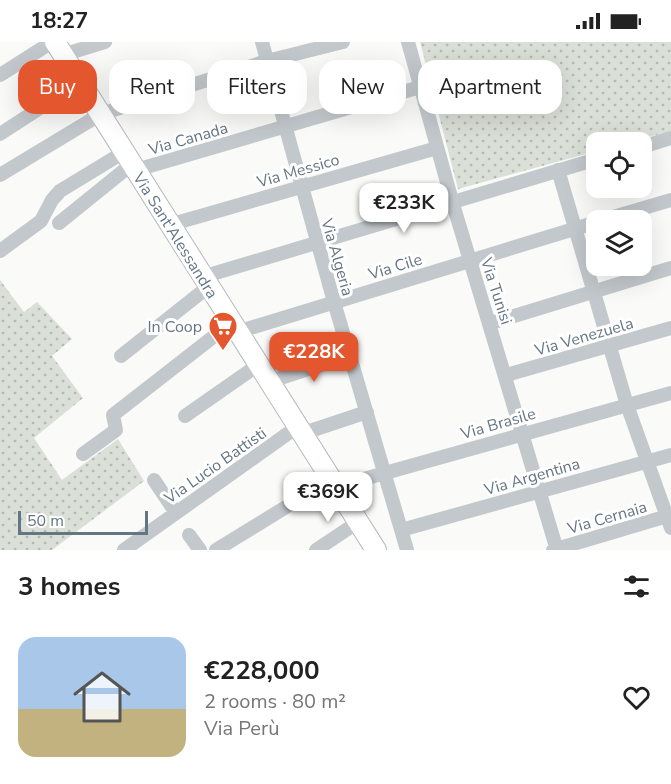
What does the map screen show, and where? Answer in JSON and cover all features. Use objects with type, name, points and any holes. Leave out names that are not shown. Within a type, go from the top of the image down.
[{"type":"street","points":[[0,75],[56,46],[105,42]]},
{"type":"street","name":"Via Algeria","points":[[262,42],[267,60]]},
{"type":"street","name":"Via Tunisi","points":[[408,42],[418,80]]},
{"type":"street","points":[[271,60],[338,43]]},
{"type":"street","name":"Via Sant'Alessandra","points":[[56,46],[65,60]]},
{"type":"street","points":[[0,175],[101,114],[207,80]]},
{"type":"street","name":"Via Canada","points":[[131,162],[285,128],[418,88]]},
{"type":"street","name":"Via Sant'Alessandra","points":[[97,108],[376,550]]},
{"type":"street","points":[[0,134],[31,114]]},
{"type":"street","name":"Via Algeria","points":[[281,114],[383,474],[407,550]]},
{"type":"street","name":"Via Tunisi","points":[[428,114],[506,375],[555,550]]},
{"type":"street","points":[[652,144],[671,138]]},
{"type":"street","name":"Via Messico","points":[[169,225],[437,148]]},
{"type":"street","points":[[59,223],[131,162]]},
{"type":"street","points":[[0,250],[41,221],[52,200],[60,191],[131,162]]},
{"type":"street","points":[[121,356],[205,282],[317,243],[586,162]]},
{"type":"street","points":[[558,171],[627,405],[670,520]]},
{"type":"street","points":[[637,210],[671,200]]},
{"type":"street","name":"Via Cile","points":[[234,327],[334,302],[586,226]]},
{"type":"street","points":[[490,323],[671,268]]},
{"type":"street","points":[[83,454],[116,430],[113,415],[234,327]]},
{"type":"street","name":"Via Venezuela","points":[[506,375],[671,328]]},
{"type":"street","points":[[185,416],[263,373],[351,355]]},
{"type":"street","name":"Via Brasile","points":[[216,550],[333,483],[383,474],[671,393]]},
{"type":"street","points":[[299,430],[367,412]]},
{"type":"street","name":"Via Lucio Battisti","points":[[124,550],[299,430]]},
{"type":"street","name":"Via Argentina","points":[[401,530],[671,454]]},
{"type":"street","points":[[154,480],[176,513]]},
{"type":"street","name":"Via Cernaia","points":[[555,550],[670,520]]},
{"type":"street","points":[[315,550],[357,522]]},
{"type":"street","points":[[189,535],[200,550]]},
{"type":"shaded area","points":[[420,42],[671,42],[671,131],[652,136],[652,132],[586,132],[586,154],[458,189],[439,114],[562,114],[562,60],[425,60]]},
{"type":"shaded area","points":[[0,280],[24,312],[37,302],[72,339],[52,356],[83,398],[34,438],[62,480],[118,439],[144,481],[52,550],[0,550]]},
{"type":"place","name":"In Coop","points":[[223,352]]}]
